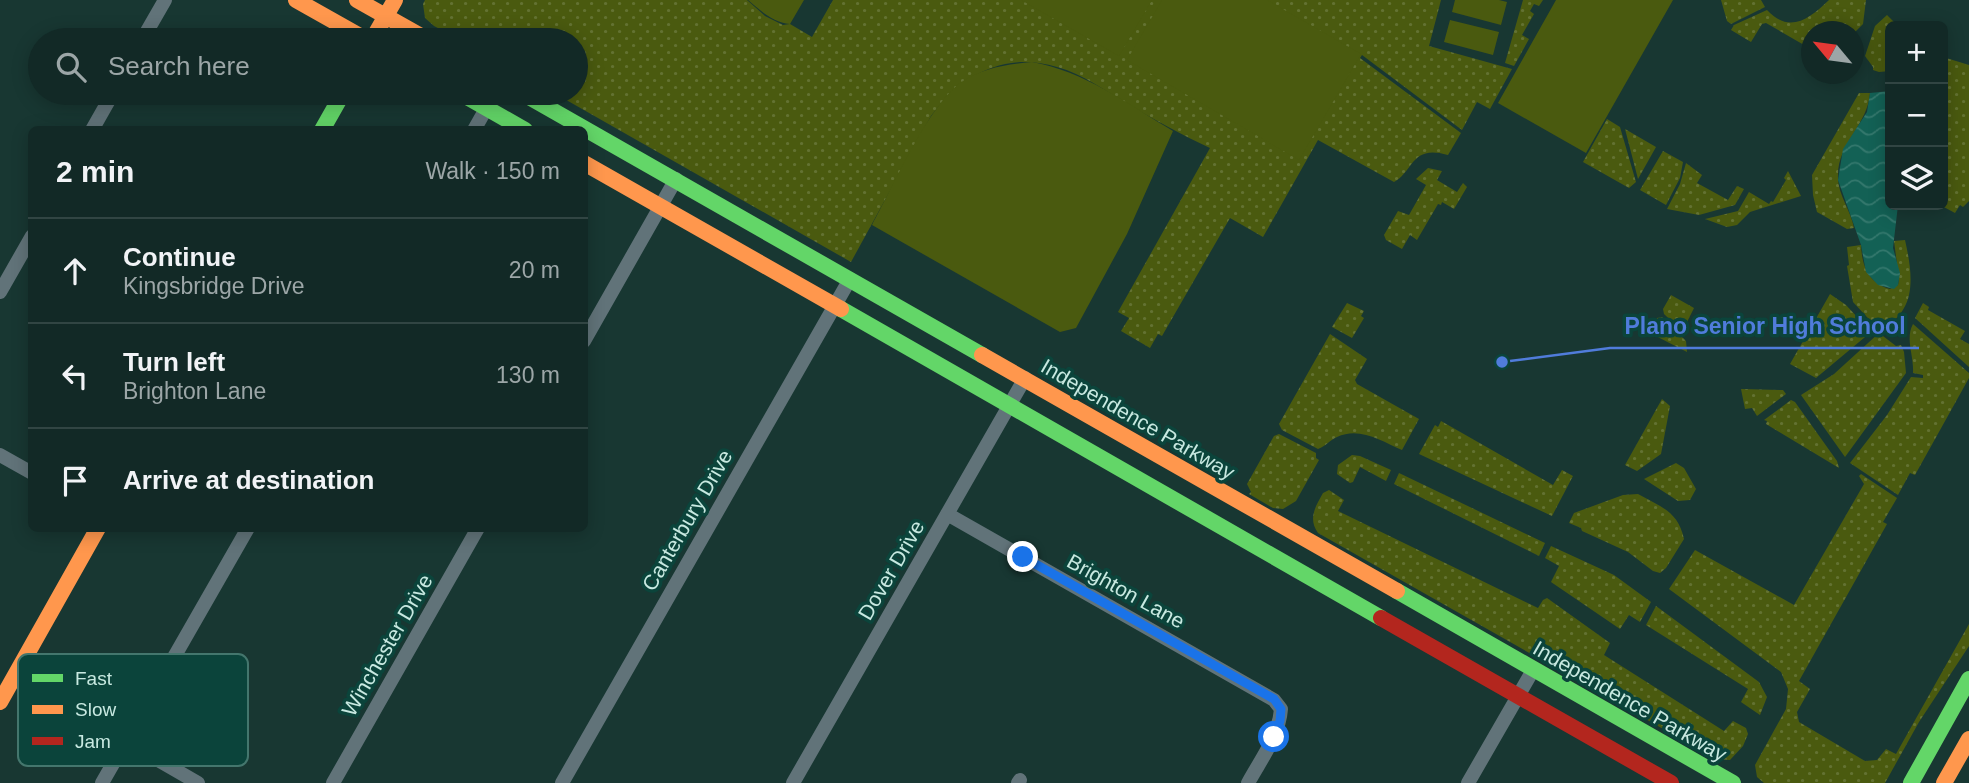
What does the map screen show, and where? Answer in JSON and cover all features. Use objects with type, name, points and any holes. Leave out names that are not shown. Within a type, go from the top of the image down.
[{"type":"main road","points":[[296,0],[348,28]]},
{"type":"main road","points":[[357,0],[406,28]]},
{"type":"main road","points":[[378,28],[395,0]]},
{"type":"main road","points":[[324,126],[336,105]]},
{"type":"main road","points":[[482,105],[518,126]]},
{"type":"main road","name":"Independence Parkway","points":[[543,105],[581,126]]},
{"type":"main road","name":"Independence Parkway","points":[[588,130],[1733,783]]},
{"type":"main road","points":[[588,165],[1671,783]]},
{"type":"main road","points":[[27,654],[96,532]]},
{"type":"main road","points":[[0,702],[18,670]]},
{"type":"main road","points":[[1911,783],[1969,679]]},
{"type":"main road","points":[[1944,783],[1969,739]]},
{"type":"street","points":[[149,28],[165,0]]},
{"type":"street","points":[[94,126],[106,105]]},
{"type":"street","points":[[476,126],[489,105]]},
{"type":"street","points":[[588,334],[676,179]]},
{"type":"street","points":[[0,292],[28,243]]},
{"type":"street","name":"Canterbury Drive","points":[[562,783],[850,279]]},
{"type":"street","name":"Dover Drive","points":[[793,783],[1026,378]]},
{"type":"street","points":[[0,455],[28,471]]},
{"type":"street","name":"Brighton Lane","points":[[947,514],[1274,699],[1281,709],[1280,721],[1248,783]]},
{"type":"street","points":[[176,654],[246,532]]},
{"type":"street","name":"Winchester Drive","points":[[333,783],[476,532]]},
{"type":"street","points":[[1468,783],[1533,670]]},
{"type":"street","points":[[14,677],[18,679]]},
{"type":"street","points":[[102,783],[112,766]]},
{"type":"street","points":[[168,766],[198,783]]},
{"type":"shaded area","points":[[425,0],[747,0],[765,16],[783,25],[790,24],[812,37],[833,0],[1441,0],[1429,46],[1512,69],[1490,109],[1477,102],[1462,130],[1362,55],[1360,58],[1461,133],[1448,155],[1427,153],[1420,156],[1394,182],[1318,140],[1263,237],[1230,218],[1162,336],[1158,334],[1150,348],[1121,331],[1129,318],[1118,312],[1210,148],[1076,74],[1038,63],[1019,62],[986,70],[956,89],[931,116],[851,262],[575,105],[588,105],[588,28],[438,28],[425,18]]},
{"type":"shaded area","points":[[748,0],[804,0],[790,24],[772,18]]},
{"type":"shaded area","points":[[1021,0],[1152,0],[1119,56]]},
{"type":"shaded area","points":[[1162,0],[1267,0],[1361,54],[1299,160],[1127,60]]},
{"type":"shaded area","points":[[1455,0],[1507,2],[1501,25],[1452,12]]},
{"type":"shaded area","points":[[1523,0],[1543,0],[1539,6],[1534,4],[1530,11],[1534,14],[1522,35],[1529,39],[1514,66],[1505,63]]},
{"type":"shaded area","points":[[1556,0],[1673,0],[1586,153],[1498,103]]},
{"type":"shaded area","points":[[1721,0],[1761,0],[1765,7],[1731,24],[1727,21]]},
{"type":"shaded area","points":[[1829,0],[1866,0],[1863,21],[1801,21],[1801,43],[1766,23],[1762,24],[1751,42],[1731,30],[1734,25],[1767,10],[1784,22],[1792,23],[1815,13]]},
{"type":"shaded area","points":[[1887,15],[1893,21],[1885,21],[1885,71],[1873,70],[1865,56],[1875,26]]},
{"type":"shaded area","points":[[1450,20],[1499,32],[1493,55],[1444,42]]},
{"type":"shaded area","points":[[1948,59],[1969,65],[1969,201],[1963,207],[1960,205],[1955,213],[1948,209]]},
{"type":"shaded area","points":[[1032,62],[1051,66],[1088,81],[1173,131],[1127,234],[1076,328],[1060,332],[872,225],[923,129],[948,95],[960,83],[985,70]]},
{"type":"shaded area","points":[[1859,93],[1870,93],[1868,104],[1843,153],[1838,175],[1840,189],[1854,228],[1847,229],[1817,212],[1812,175]]},
{"type":"shaded area","points":[[1607,119],[1620,127],[1636,182],[1629,188],[1583,162]]},
{"type":"shaded area","points":[[1625,129],[1656,147],[1638,179]]},
{"type":"shaded area","points":[[1663,151],[1683,162],[1680,178],[1666,205],[1640,190]]},
{"type":"shaded area","points":[[1686,163],[1702,175],[1697,183],[1728,200],[1737,186],[1744,189],[1735,205],[1699,215],[1667,209],[1680,184]]},
{"type":"shaded area","points":[[1428,168],[1442,171],[1437,180],[1457,192],[1463,183],[1467,187],[1454,209],[1442,202],[1441,205],[1438,204],[1417,240],[1410,235],[1402,249],[1386,240],[1384,235],[1398,211],[1409,215],[1426,185],[1416,179]]},
{"type":"shaded area","points":[[1788,171],[1801,196],[1750,212],[1737,225],[1727,227],[1705,219],[1738,211],[1749,192],[1769,204],[1773,202],[1786,180],[1784,178]]},
{"type":"shaded area","points":[[1905,240],[1910,267],[1910,292],[1901,313],[1879,330],[1853,302],[1847,247],[1861,245],[1863,260],[1871,278],[1890,289],[1898,285],[1899,279],[1894,241]]},
{"type":"shaded area","points":[[1830,294],[1846,305],[1871,332],[1816,378],[1790,364]]},
{"type":"shaded area","points":[[1671,295],[1694,308],[1688,320],[1686,335],[1664,314],[1663,309]]},
{"type":"shaded area","points":[[1347,303],[1364,311],[1361,316],[1364,318],[1352,338],[1332,327]]},
{"type":"shaded area","points":[[1923,303],[1929,307],[1928,310],[1965,331],[1960,339],[1969,344],[1969,367],[1915,318]]},
{"type":"shaded area","points":[[1662,317],[1686,341],[1687,352],[1650,333],[1657,318]]},
{"type":"shaded area","points":[[1913,324],[1969,373],[1969,378],[1915,475],[1910,473],[1898,495],[1850,463],[1887,415],[1911,377],[1923,378],[1923,375],[1913,373],[1910,341]]},
{"type":"shaded area","points":[[1879,333],[1896,346],[1901,345],[1906,373],[1845,457],[1801,395],[1834,374]]},
{"type":"shaded area","points":[[1330,334],[1367,359],[1355,380],[1357,384],[1419,419],[1402,450],[1370,436],[1354,433],[1337,437],[1318,449],[1282,430],[1279,424]]},
{"type":"shaded area","points":[[1741,389],[1783,390],[1786,394],[1757,416],[1752,408],[1745,409]]},
{"type":"shaded area","points":[[1662,399],[1670,406],[1661,454],[1637,471],[1625,465]]},
{"type":"shaded area","points":[[1791,400],[1837,461],[1839,468],[1766,424],[1767,421],[1764,420]]},
{"type":"shaded area","points":[[1441,421],[1553,485],[1562,470],[1573,476],[1552,516],[1419,454],[1435,425],[1438,427]]},
{"type":"shaded area","points":[[1279,434],[1316,453],[1319,460],[1296,501],[1283,509],[1273,508],[1249,494],[1251,492],[1247,484],[1274,436]]},
{"type":"shaded area","points":[[1352,455],[1391,470],[1386,481],[1360,467],[1350,483],[1337,474],[1338,465]]},
{"type":"shaded area","points":[[1676,463],[1684,468],[1696,489],[1690,500],[1678,501],[1644,479]]},
{"type":"shaded area","points":[[1399,473],[1545,543],[1539,556],[1394,484]]},
{"type":"shaded area","points":[[1861,474],[1897,498],[1883,522],[1887,524],[1799,681],[1810,689],[1797,712],[1799,722],[1865,761],[1877,760],[1886,749],[1896,754],[1969,624],[1969,646],[1919,722],[1885,783],[1764,783],[1757,777],[1755,765],[1786,709],[1788,689],[1781,672],[1669,589],[1695,550],[1794,605],[1864,484],[1859,476]]},
{"type":"shaded area","points":[[1329,490],[1344,500],[1338,511],[1538,608],[1547,598],[1610,643],[1604,655],[1724,731],[1733,721],[1746,728],[1748,734],[1743,746],[1730,760],[1716,759],[1318,533],[1313,523],[1314,513],[1323,493]]},
{"type":"shaded area","points":[[1638,494],[1673,516],[1684,539],[1660,573],[1653,571],[1628,552],[1569,523],[1574,513],[1623,495]]},
{"type":"shaded area","points":[[1551,546],[1614,575],[1651,602],[1640,622],[1629,615],[1620,629],[1551,582],[1559,566],[1545,558]]},
{"type":"shaded area","points":[[1656,606],[1759,682],[1767,697],[1760,715],[1741,702],[1748,689],[1646,625]]},
{"type":"water","points":[[1885,92],[1885,210],[1897,210],[1893,248],[1900,273],[1898,285],[1894,289],[1878,285],[1866,272],[1861,245],[1838,180],[1843,149],[1867,112],[1870,93]]},
{"type":"traffic: fast","points":[[324,126],[336,105]]},
{"type":"traffic: fast","points":[[481,105],[518,126]]},
{"type":"traffic: fast","points":[[543,105],[580,126]]},
{"type":"traffic: fast","points":[[588,131],[982,355]]},
{"type":"traffic: fast","points":[[841,309],[1381,618]]},
{"type":"traffic: fast","points":[[1397,591],[1733,783]]},
{"type":"traffic: fast","points":[[1911,783],[1969,679]]},
{"type":"traffic: slow","points":[[296,0],[346,28]]},
{"type":"traffic: slow","points":[[357,0],[407,28]]},
{"type":"traffic: slow","points":[[379,28],[395,0]]},
{"type":"traffic: slow","points":[[588,165],[841,309]]},
{"type":"traffic: slow","points":[[982,355],[1397,591]]},
{"type":"traffic: slow","points":[[27,654],[96,532]]},
{"type":"traffic: slow","points":[[0,702],[18,670]]},
{"type":"traffic: slow","points":[[1944,783],[1969,739]]},
{"type":"traffic: jam","points":[[1381,618],[1671,783]]},
{"type":"place","name":"Plano Senior High School","points":[[1502,362]]},
{"type":"route","points":[[1023,557],[1274,699],[1281,709],[1274,737]]}]
